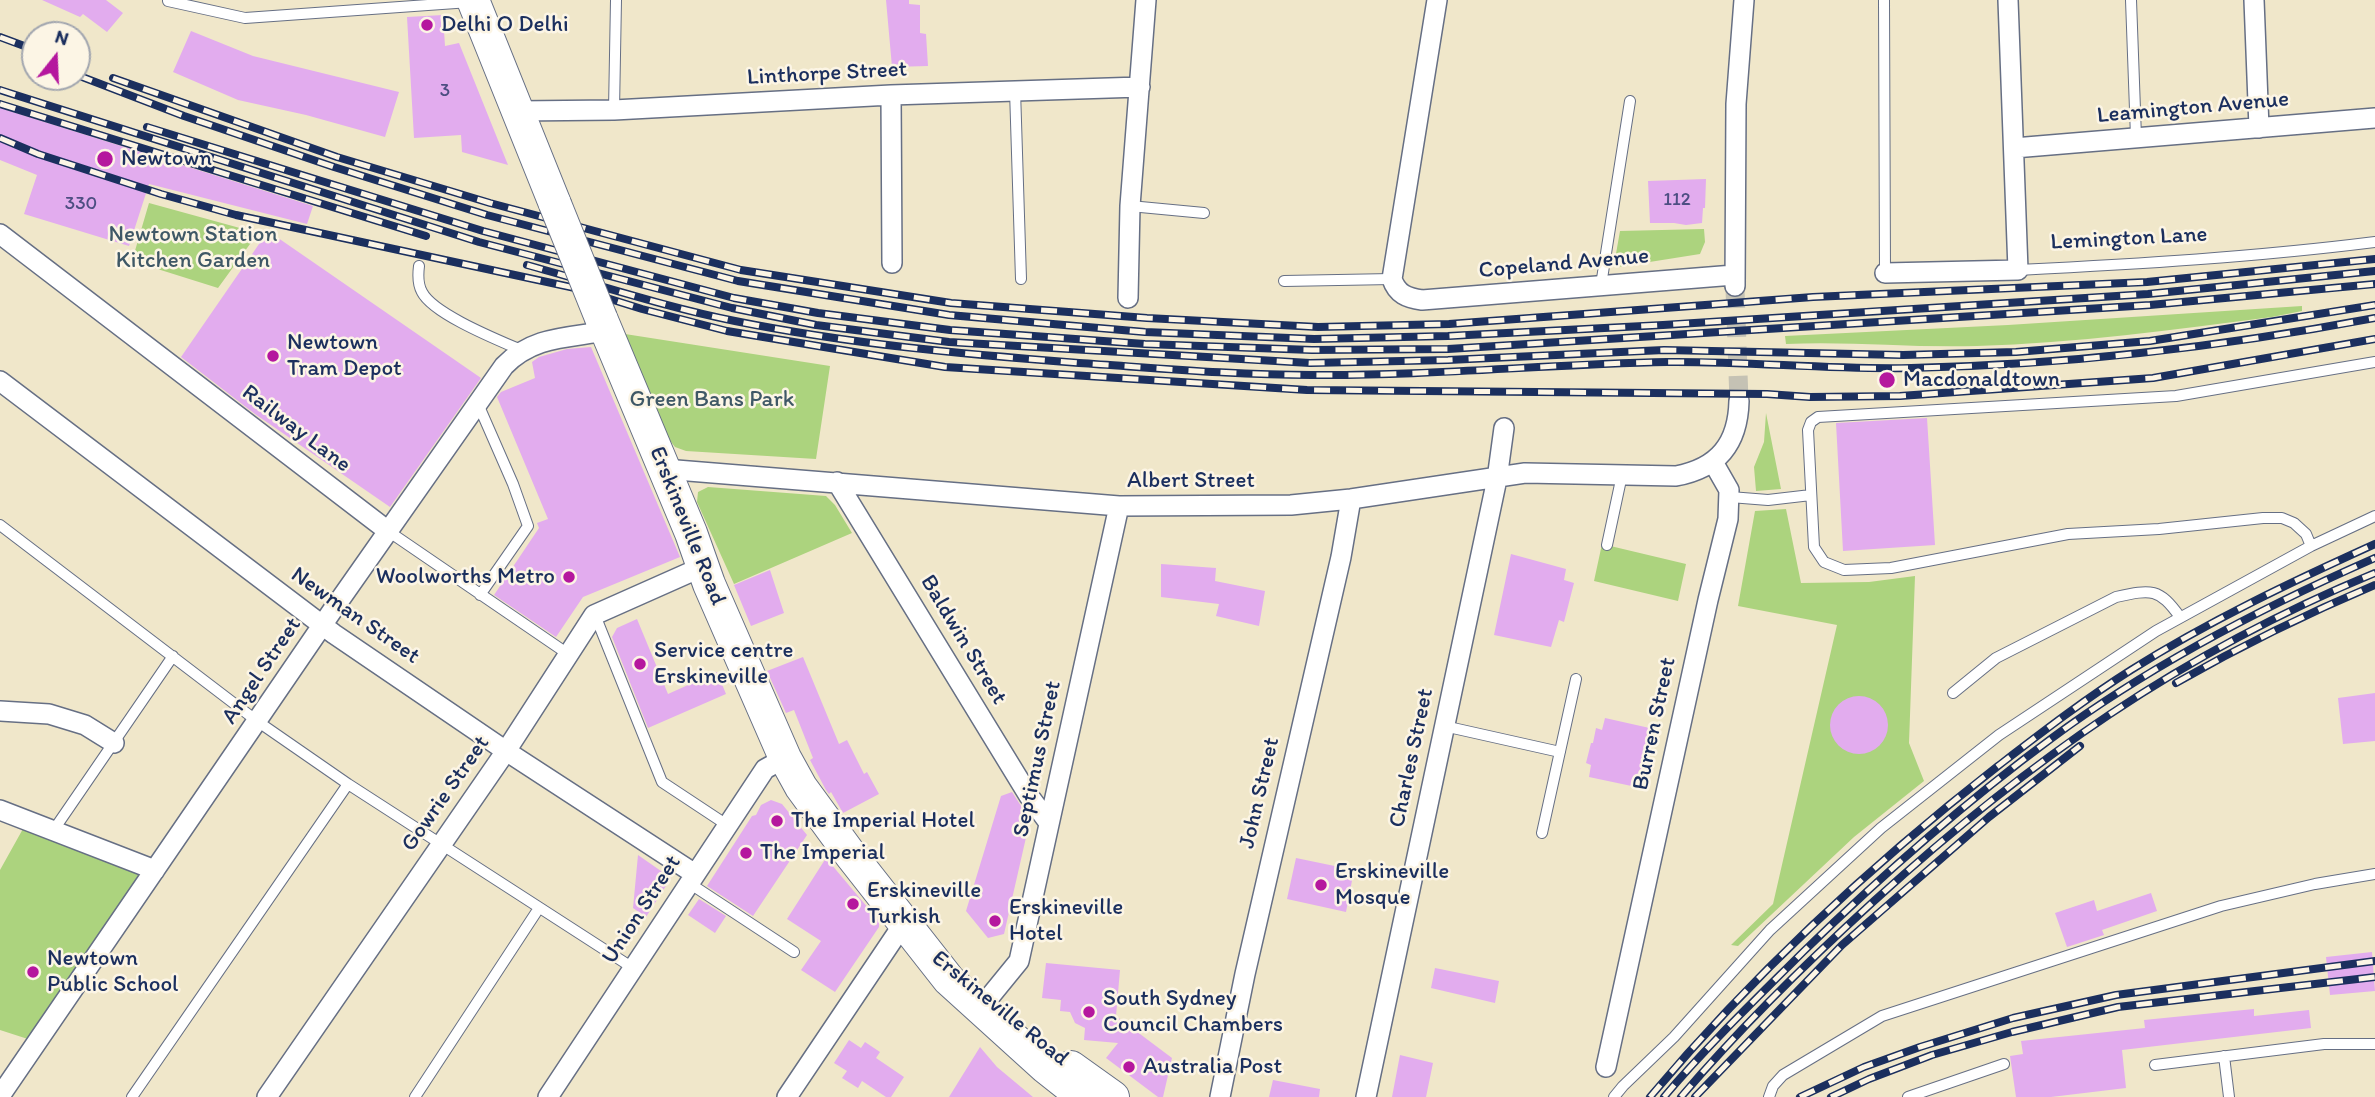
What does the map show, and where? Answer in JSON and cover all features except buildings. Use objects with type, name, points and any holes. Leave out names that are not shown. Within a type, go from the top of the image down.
[{"type":"main road","name":"Erskineville Road","points":[[474,1],[691,533],[702,567],[785,758],[816,809],[912,934],[1069,1086],[1113,1097]]},
{"type":"street","points":[[1128,298],[1130,206],[1146,0]]},
{"type":"street","points":[[1396,286],[1437,0]]},
{"type":"street","name":"Copeland Avenue","points":[[1396,286],[1410,298],[1422,300],[1601,285],[1735,282],[1736,104],[1744,0]]},
{"type":"street","points":[[2008,0],[2018,270]]},
{"type":"street","points":[[2254,0],[2259,128]]},
{"type":"street","name":"Linthorpe Street","points":[[517,111],[614,110],[891,95],[1140,87]]},
{"type":"street","points":[[891,95],[892,263]]},
{"type":"street","name":"Leamington Avenue","points":[[2014,148],[2375,118]]},
{"type":"street","name":"Railway Lane","points":[[0,233],[388,531]]},
{"type":"street","name":"Lemington Lane","points":[[1885,273],[2018,270]]},
{"type":"street","name":"Angel Street","points":[[0,1096],[504,366],[521,350],[549,339],[604,325]]},
{"type":"street","name":"Newman Street","points":[[0,381],[323,625],[692,879]]},
{"type":"street","points":[[1730,498],[1728,486],[1713,462],[1735,433],[1739,401]]},
{"type":"street","name":"Charles Street","points":[[1366,1097],[1497,479],[1504,428]]},
{"type":"street","name":"Albert Street","points":[[664,469],[1119,506],[1291,505],[1497,479],[1525,473],[1676,476],[1690,473],[1713,462]]},
{"type":"street","name":"Baldwin Street","points":[[837,482],[1029,796],[1049,823]]},
{"type":"street","name":"Burren Street","points":[[1606,1067],[1707,600],[1726,530],[1730,498]]},
{"type":"street","name":"John Street","points":[[1220,1097],[1248,960],[1340,557],[1350,499]]},
{"type":"street","name":"Septimus Street","points":[[984,1005],[1019,961],[1119,506]]},
{"type":"street","points":[[594,615],[702,567]]},
{"type":"street","name":"Gowrie Street","points":[[267,1097],[506,751],[594,615]]},
{"type":"street","points":[[0,711],[49,714],[85,725],[114,743]]},
{"type":"street","name":"Union Street","points":[[548,1097],[765,769],[785,758]]},
{"type":"street","points":[[0,810],[155,870]]},
{"type":"street","points":[[788,1097],[912,934]]},
{"type":"lane","points":[[614,110],[616,0]]},
{"type":"lane","points":[[1884,0],[1885,273]]},
{"type":"lane","points":[[2132,0],[2136,137]]},
{"type":"lane","points":[[168,1],[245,18],[474,1]]},
{"type":"lane","points":[[1015,90],[1021,279]]},
{"type":"lane","points":[[1601,285],[1630,101]]},
{"type":"lane","points":[[1130,206],[1204,213]]},
{"type":"lane","name":"Lemington Lane","points":[[2018,270],[2294,253],[2375,242]]},
{"type":"lane","points":[[419,265],[423,295],[435,305],[450,316],[521,350]]},
{"type":"lane","points":[[1284,281],[1396,286]]},
{"type":"lane","points":[[2311,546],[2306,534],[2294,523],[2282,518],[2263,518],[2159,529],[2068,534],[1927,563],[1844,570],[1824,562],[1814,547],[1808,430],[1811,422],[1818,416],[2176,396],[2375,362]]},
{"type":"lane","points":[[477,403],[513,484],[528,526],[481,595]]},
{"type":"lane","points":[[1607,545],[1622,475]]},
{"type":"lane","points":[[1730,498],[1768,500],[1811,495]]},
{"type":"lane","points":[[1614,1097],[1674,1037],[1770,930],[1881,828],[2000,735],[2180,617],[2311,546],[2375,516]]},
{"type":"lane","points":[[0,526],[257,721],[348,784],[633,968]]},
{"type":"lane","name":"Railway Lane","points":[[388,531],[569,654]]},
{"type":"lane","points":[[1953,693],[1996,658],[2116,597],[2137,592],[2165,597],[2180,617]]},
{"type":"lane","points":[[594,615],[662,782],[727,825]]},
{"type":"lane","points":[[53,832],[173,656]]},
{"type":"lane","points":[[1542,833],[1576,679]]},
{"type":"lane","points":[[1444,726],[1560,752]]},
{"type":"lane","points":[[132,1097],[348,784]]},
{"type":"lane","points":[[1769,1097],[1773,1086],[1783,1075],[1882,1016],[2221,905],[2375,873]]},
{"type":"lane","points":[[692,879],[794,952]]},
{"type":"lane","points":[[415,1097],[539,908]]},
{"type":"lane","points":[[2155,1065],[2324,1044],[2375,1044]]},
{"type":"lane","points":[[2224,1056],[2229,1097]]},
{"type":"lane","points":[[1908,1097],[2004,1063]]},
{"type":"green space","name":"Newtown Station Kitchen Garden","points":[[149,203],[258,233],[218,288],[132,261]]},
{"type":"green space","points":[[1704,229],[1705,242],[1700,254],[1618,267],[1614,265],[1620,231]]},
{"type":"green space","points":[[2302,306],[2302,311],[2272,317],[2051,342],[1953,346],[1786,344],[1785,336],[2008,325]]},
{"type":"green space","name":"Green Bans Park","points":[[625,334],[830,366],[816,459],[686,451],[675,447],[668,438]]},
{"type":"green space","points":[[1766,413],[1781,489],[1756,491],[1754,467],[1764,442]]},
{"type":"green space","points":[[708,487],[826,496],[835,505],[852,533],[734,584],[697,502],[698,492]]},
{"type":"green space","points":[[1786,509],[1801,583],[1869,582],[1915,576],[1909,743],[1924,781],[1854,837],[1738,946],[1731,945],[1773,904],[1837,625],[1738,606],[1755,511]]},
{"type":"green space","points":[[1602,544],[1686,564],[1678,601],[1594,581]]},
{"type":"green space","name":"Newtown Public School","points":[[24,827],[143,874],[34,1041],[0,1030],[0,870]]},
{"type":"tunnel","points":[[1735,289],[1739,401]]},
{"type":"railway","points":[[0,37],[21,45]]},
{"type":"railway","points":[[113,78],[337,157],[490,203],[741,270],[951,303],[1147,318],[1318,327],[1449,324],[1813,297],[2147,282],[2375,259]]},
{"type":"railway","points":[[91,80],[184,116],[334,167],[487,215],[738,281],[949,315],[1145,332],[1314,339],[1448,336],[2148,294],[2375,271]]},
{"type":"railway","points":[[0,90],[479,242],[732,308],[816,325],[949,342],[1310,363],[1664,350],[1903,355],[2016,352],[2150,341],[2375,305]]},
{"type":"railway","points":[[0,104],[426,236]]},
{"type":"railway","points":[[147,127],[483,231],[734,298],[818,313],[950,330],[1145,344],[1312,350],[1448,349],[2150,305],[2375,284]]},
{"type":"railway","points":[[0,138],[38,154],[236,215],[575,288],[727,331],[945,367],[1307,390],[1900,396],[2153,378],[2375,339]]},
{"type":"railway","points":[[527,265],[709,315],[821,336],[1036,360],[1283,375],[1401,374],[1667,362],[1880,368],[2028,363],[2202,346],[2375,318]]},
{"type":"railway","points":[[1650,1097],[1730,1008],[1815,922],[1951,803],[2030,741],[2080,704],[2160,652],[2281,588],[2375,544]]},
{"type":"railway","points":[[1664,1097],[1697,1059],[1832,924],[1924,841],[2019,763],[2090,711],[2168,662],[2250,617],[2375,558]]},
{"type":"railway","points":[[1681,1097],[1750,1021],[1849,924],[1932,850],[2049,757],[2172,675],[2237,638],[2304,604],[2375,573]]},
{"type":"railway","points":[[2176,683],[2274,631],[2375,585]]},
{"type":"railway","points":[[1695,1097],[1842,945],[1989,817],[2080,746]]},
{"type":"railway","points":[[1800,1097],[1864,1067],[2013,1018],[2116,995],[2375,961]]},
{"type":"railway","points":[[1831,1097],[1932,1055],[2012,1032],[2118,1007],[2375,977]]},
{"type":"place","name":"Delhi O Delhi","points":[[427,25]]},
{"type":"place","name":"Newtown","points":[[105,159]]},
{"type":"place","name":"Newtown Tram Depot","points":[[273,356]]},
{"type":"place","name":"Macdonaldtown","points":[[1887,380]]},
{"type":"place","name":"Woolworths Metro","points":[[569,577]]},
{"type":"place","name":"Service centre Erskineville","points":[[640,664]]},
{"type":"place","name":"The Imperial Hotel","points":[[777,821]]},
{"type":"place","name":"The Imperial","points":[[746,853]]},
{"type":"place","name":"Erskineville Mosque","points":[[1321,885]]},
{"type":"place","name":"Erskineville Turkish","points":[[853,904]]},
{"type":"place","name":"Erskineville Hotel","points":[[995,921]]},
{"type":"place","name":"Newtown Public School","points":[[33,972]]},
{"type":"place","name":"South Sydney Council Chambers","points":[[1089,1012]]},
{"type":"place","name":"Australia Post","points":[[1129,1067]]}]
